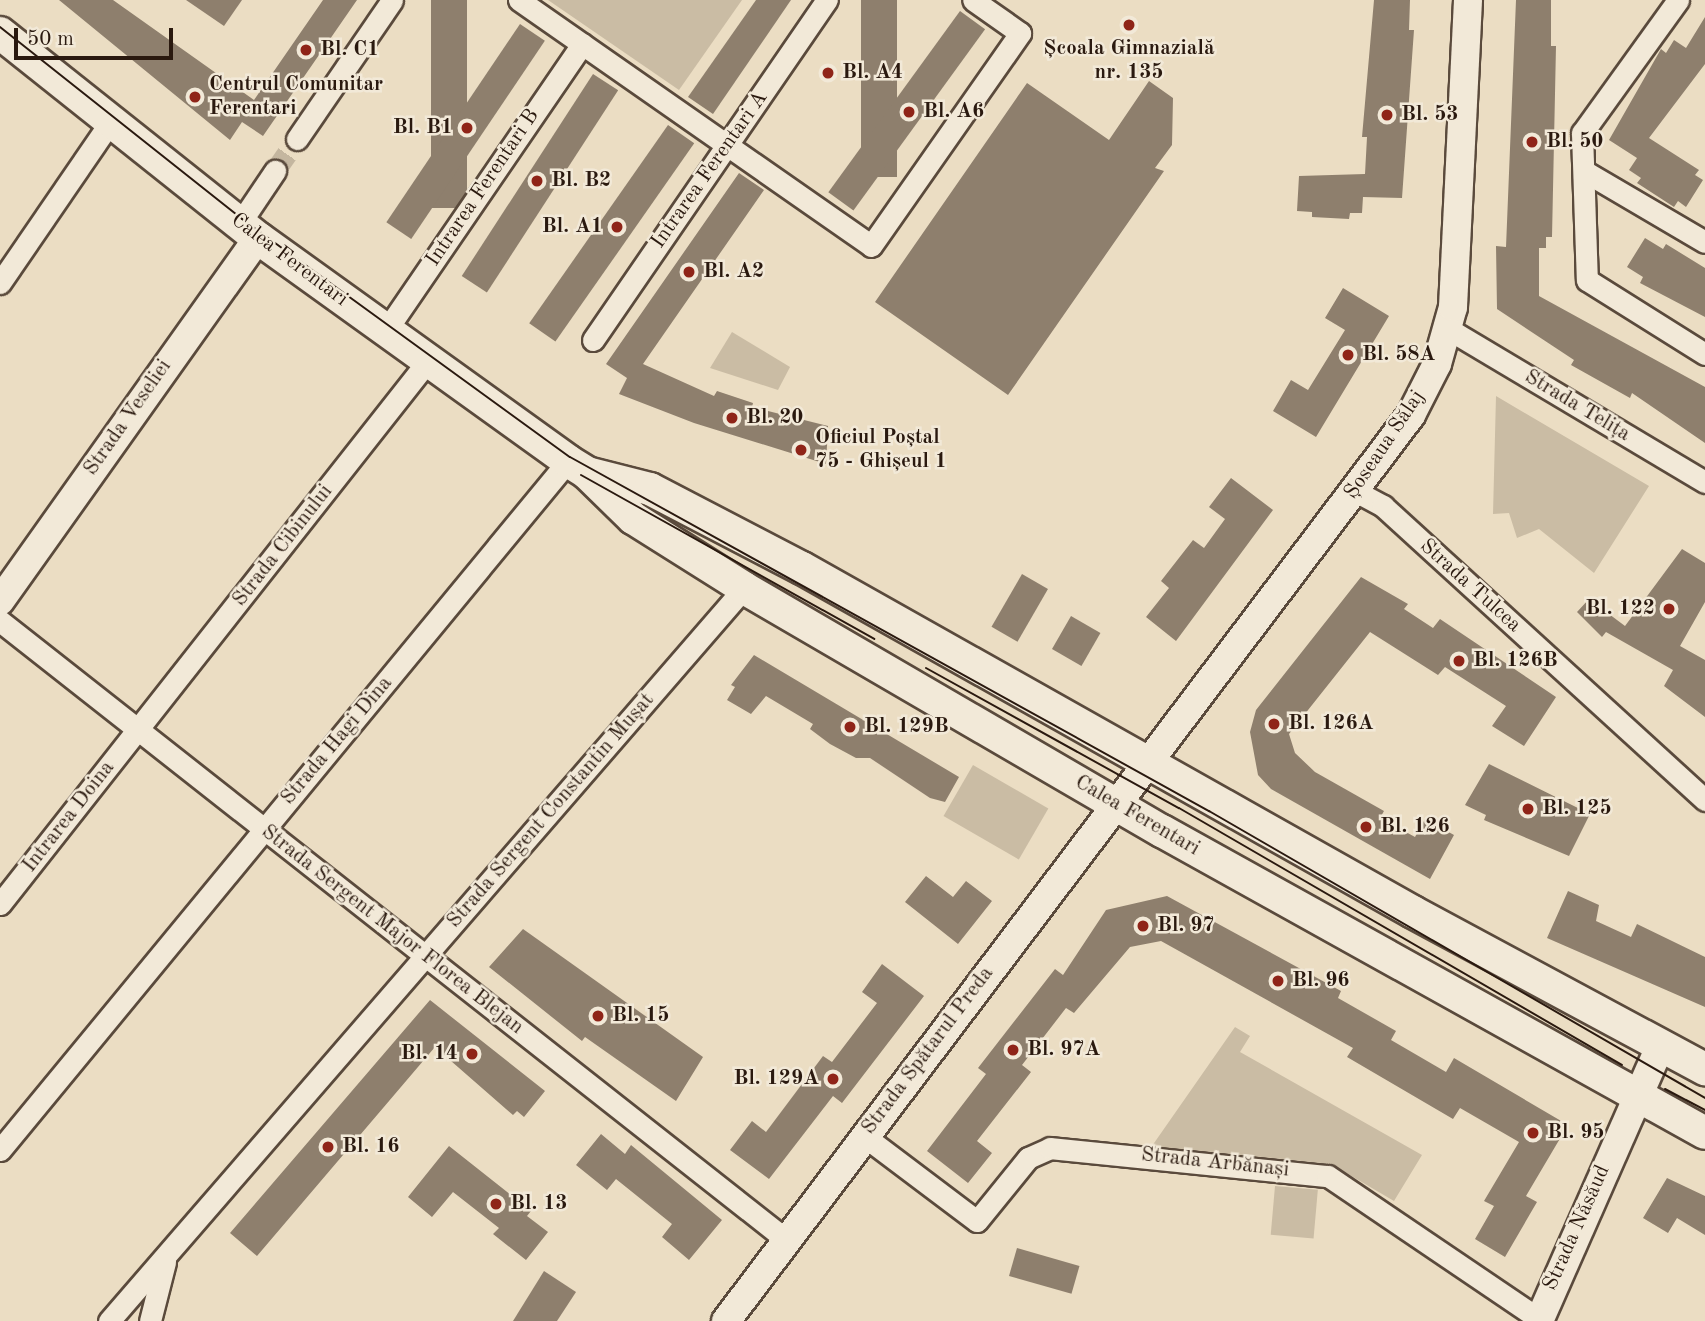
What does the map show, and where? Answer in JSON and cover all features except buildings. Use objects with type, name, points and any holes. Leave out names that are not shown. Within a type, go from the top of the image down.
[{"type":"main road","name":"Calea Ferentari","points":[[0,33],[249,230],[385,332],[578,467],[633,518],[744,589],[1705,1069]]},
{"type":"main road","name":"Calea Ferentari","points":[[578,467],[661,495],[1132,781],[1634,1097],[1705,1133]]},
{"type":"street","points":[[297,139],[392,0]]},
{"type":"street","points":[[519,0],[871,246],[1020,33],[973,0]]},
{"type":"street","name":"Intrarea Ferentari A","points":[[593,341],[827,0]]},
{"type":"street","name":"Șoseaua Sălaj","points":[[1132,781],[1411,415],[1450,330],[1468,0]]},
{"type":"street","points":[[1678,0],[1582,133],[1587,280],[1705,354]]},
{"type":"street","name":"Intrarea Ferentari B","points":[[385,332],[582,44]]},
{"type":"street","points":[[0,283],[110,121]]},
{"type":"street","points":[[249,230],[275,171]]},
{"type":"street","points":[[1584,171],[1705,242]]},
{"type":"street","name":"Strada Veseliei","points":[[0,601],[249,230]]},
{"type":"street","name":"Strada Telița","points":[[1450,330],[1705,482]]},
{"type":"street","name":"Strada Cibinului","points":[[138,729],[427,362]]},
{"type":"street","name":"Strada Hagi Dina","points":[[0,1150],[264,829],[578,467]]},
{"type":"street","name":"Strada Tulcea","points":[[1355,491],[1383,506],[1705,800]]},
{"type":"street","name":"Strada Sergent Constantin Mușat","points":[[109,1321],[744,589]]},
{"type":"street","name":"Strada Sergent Major Florea Blejan","points":[[0,621],[784,1238]]},
{"type":"street","name":"Intrarea Doina","points":[[0,904],[138,729]]},
{"type":"street","name":"Strada Spătarul Preda","points":[[726,1321],[784,1238],[1132,781]]},
{"type":"street","name":"Strada Năsăud","points":[[1539,1320],[1634,1097],[1660,1047]]},
{"type":"street","name":"Strada Arbănași","points":[[864,1136],[977,1221],[1028,1158],[1061,1147],[1328,1176],[1539,1320]]},
{"type":"street","name":"Strada Sergent Constantin Mușat","points":[[150,1321],[166,1256]]},
{"type":"shaded area","points":[[548,0],[742,0],[679,90]]},
{"type":"shaded area","points":[[732,332],[790,367],[778,390],[710,368]]},
{"type":"shaded area","points":[[1496,396],[1649,486],[1594,573],[1539,529],[1517,538],[1509,513],[1493,514]]},
{"type":"shaded area","points":[[973,765],[1048,808],[1019,860],[944,816]]},
{"type":"shaded area","points":[[1235,1027],[1250,1036],[1240,1052],[1422,1155],[1394,1201],[1331,1164],[1152,1146]]},
{"type":"shaded area","points":[[1275,1186],[1318,1190],[1314,1239],[1271,1235]]},
{"type":"tunnel","points":[[275,171],[297,139]]},
{"type":"tram line","points":[[0,27],[242,219],[570,457],[1209,811],[1705,1098]]},
{"type":"tram line","points":[[581,475],[874,639]]},
{"type":"tram line","points":[[926,668],[1179,808],[1622,1065]]},
{"type":"tram line","points":[[1665,1089],[1705,1110]]},
{"type":"place","name":"Școala Gimnazială nr. 135","points":[[1129,25]]},
{"type":"place","name":"Bl. C1","points":[[306,50]]},
{"type":"place","name":"Bl. A4","points":[[828,73]]},
{"type":"place","name":"Centrul Comunitar Ferentari","points":[[195,97]]},
{"type":"place","name":"Bl. A6","points":[[909,112]]},
{"type":"place","name":"Bl. 53","points":[[1387,115]]},
{"type":"place","name":"Bl. B1","points":[[467,128]]},
{"type":"place","name":"Bl. 50","points":[[1532,142]]},
{"type":"place","name":"Bl. B2","points":[[537,181]]},
{"type":"place","name":"Bl. A1","points":[[617,227]]},
{"type":"place","name":"Bl. A2","points":[[689,272]]},
{"type":"place","name":"Bl. 58A","points":[[1348,355]]},
{"type":"place","name":"Bl. 20","points":[[732,418]]},
{"type":"place","name":"Oficiul Poștal 75 - Ghișeul 1","points":[[801,450]]},
{"type":"place","name":"Bl. 122","points":[[1669,609]]},
{"type":"place","name":"Bl. 126B","points":[[1459,661]]},
{"type":"place","name":"Bl. 126A","points":[[1274,724]]},
{"type":"place","name":"Bl. 129B","points":[[850,727]]},
{"type":"place","name":"Bl. 125","points":[[1528,809]]},
{"type":"place","name":"Bl. 126","points":[[1366,827]]},
{"type":"place","name":"Bl. 97","points":[[1143,926]]},
{"type":"place","name":"Bl. 96","points":[[1278,981]]},
{"type":"place","name":"Bl. 15","points":[[598,1016]]},
{"type":"place","name":"Bl. 97A","points":[[1013,1050]]},
{"type":"place","name":"Bl. 14","points":[[472,1054]]},
{"type":"place","name":"Bl. 129A","points":[[833,1079]]},
{"type":"place","name":"Bl. 95","points":[[1533,1133]]},
{"type":"place","name":"Bl. 16","points":[[328,1147]]},
{"type":"place","name":"Bl. 13","points":[[496,1204]]}]
